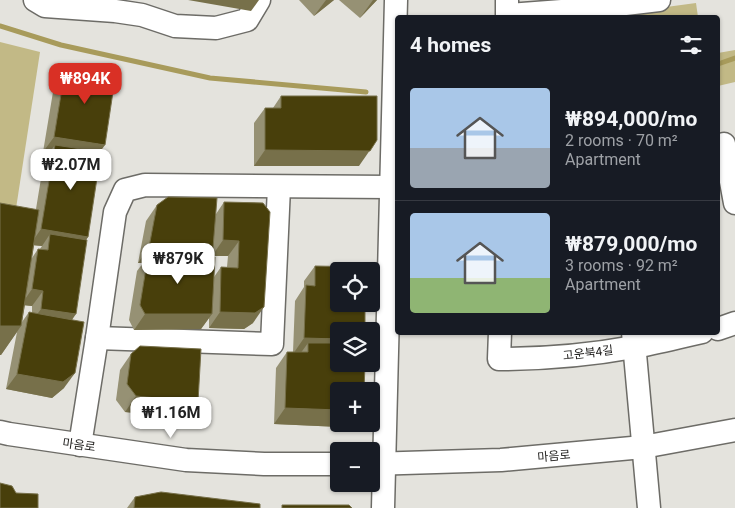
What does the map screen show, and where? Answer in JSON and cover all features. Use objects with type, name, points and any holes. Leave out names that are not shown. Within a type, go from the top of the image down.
[{"type":"street","points":[[35,0],[45,6],[142,15],[175,26],[216,28],[247,20],[259,0]]},
{"type":"street","points":[[396,0],[396,15]]},
{"type":"street","points":[[507,0],[507,15]]},
{"type":"street","points":[[518,15],[651,1]]},
{"type":"street","points":[[379,442],[392,187],[395,47]]},
{"type":"street","points":[[726,144],[735,203]]},
{"type":"street","points":[[80,445],[115,212],[125,190],[145,184],[392,187]]},
{"type":"street","points":[[97,338],[272,344],[279,186]]},
{"type":"street","points":[[720,328],[735,323]]},
{"type":"street","name":"고운북4길","points":[[500,335],[499,359],[583,355],[633,340],[676,335]]},
{"type":"street","points":[[633,340],[649,508]]},
{"type":"street","name":"마음로","points":[[380,464],[501,460],[643,447],[735,430]]},
{"type":"street","name":"마음로","points":[[0,432],[186,460],[264,464],[330,464]]},
{"type":"street","points":[[380,479],[384,508]]},
{"type":"shaded area","points":[[696,3],[698,15],[607,15]]},
{"type":"shaded area","points":[[0,42],[40,52],[15,215],[0,211]]},
{"type":"shaded area","points":[[735,50],[735,82],[720,86],[720,53]]},
{"type":"building","points":[[66,64],[116,72],[105,145],[54,137]]},
{"type":"building","points":[[281,96],[377,96],[377,140],[370,151],[265,150],[265,108],[281,108]]},
{"type":"building","points":[[55,145],[101,152],[88,237],[41,229]]},
{"type":"building","points":[[168,197],[217,198],[213,248],[149,247],[157,205]]},
{"type":"building","points":[[224,202],[263,203],[270,212],[264,307],[255,313],[220,312],[221,267],[238,268],[239,241],[223,240]]},
{"type":"building","points":[[0,203],[39,210],[21,326],[0,326]]},
{"type":"building","points":[[50,234],[87,240],[76,314],[41,309],[43,291],[32,289],[38,249],[48,250]]},
{"type":"building","points":[[148,256],[215,257],[212,314],[145,314],[140,305]]},
{"type":"building","points":[[315,266],[330,266],[330,312],[365,312],[365,322],[330,322],[330,339],[304,338],[306,285],[315,286]]},
{"type":"building","points":[[29,312],[84,322],[75,373],[63,382],[17,374]]},
{"type":"building","points":[[308,343],[330,343],[330,372],[365,372],[364,382],[330,382],[330,410],[285,408],[287,352],[308,352]]},
{"type":"building","points":[[140,346],[201,349],[198,402],[136,396],[127,384],[131,354]]},
{"type":"building","points":[[0,483],[12,486],[16,493],[38,494],[38,508],[0,508]]},
{"type":"building","points":[[161,492],[260,504],[260,508],[134,508],[135,497]]},
{"type":"building","points":[[282,505],[349,505],[352,508],[282,508]]},
{"type":"waterway","points":[[0,26],[61,45],[210,78],[366,92]]},
{"type":"waterway","points":[[720,63],[735,58]]}]
